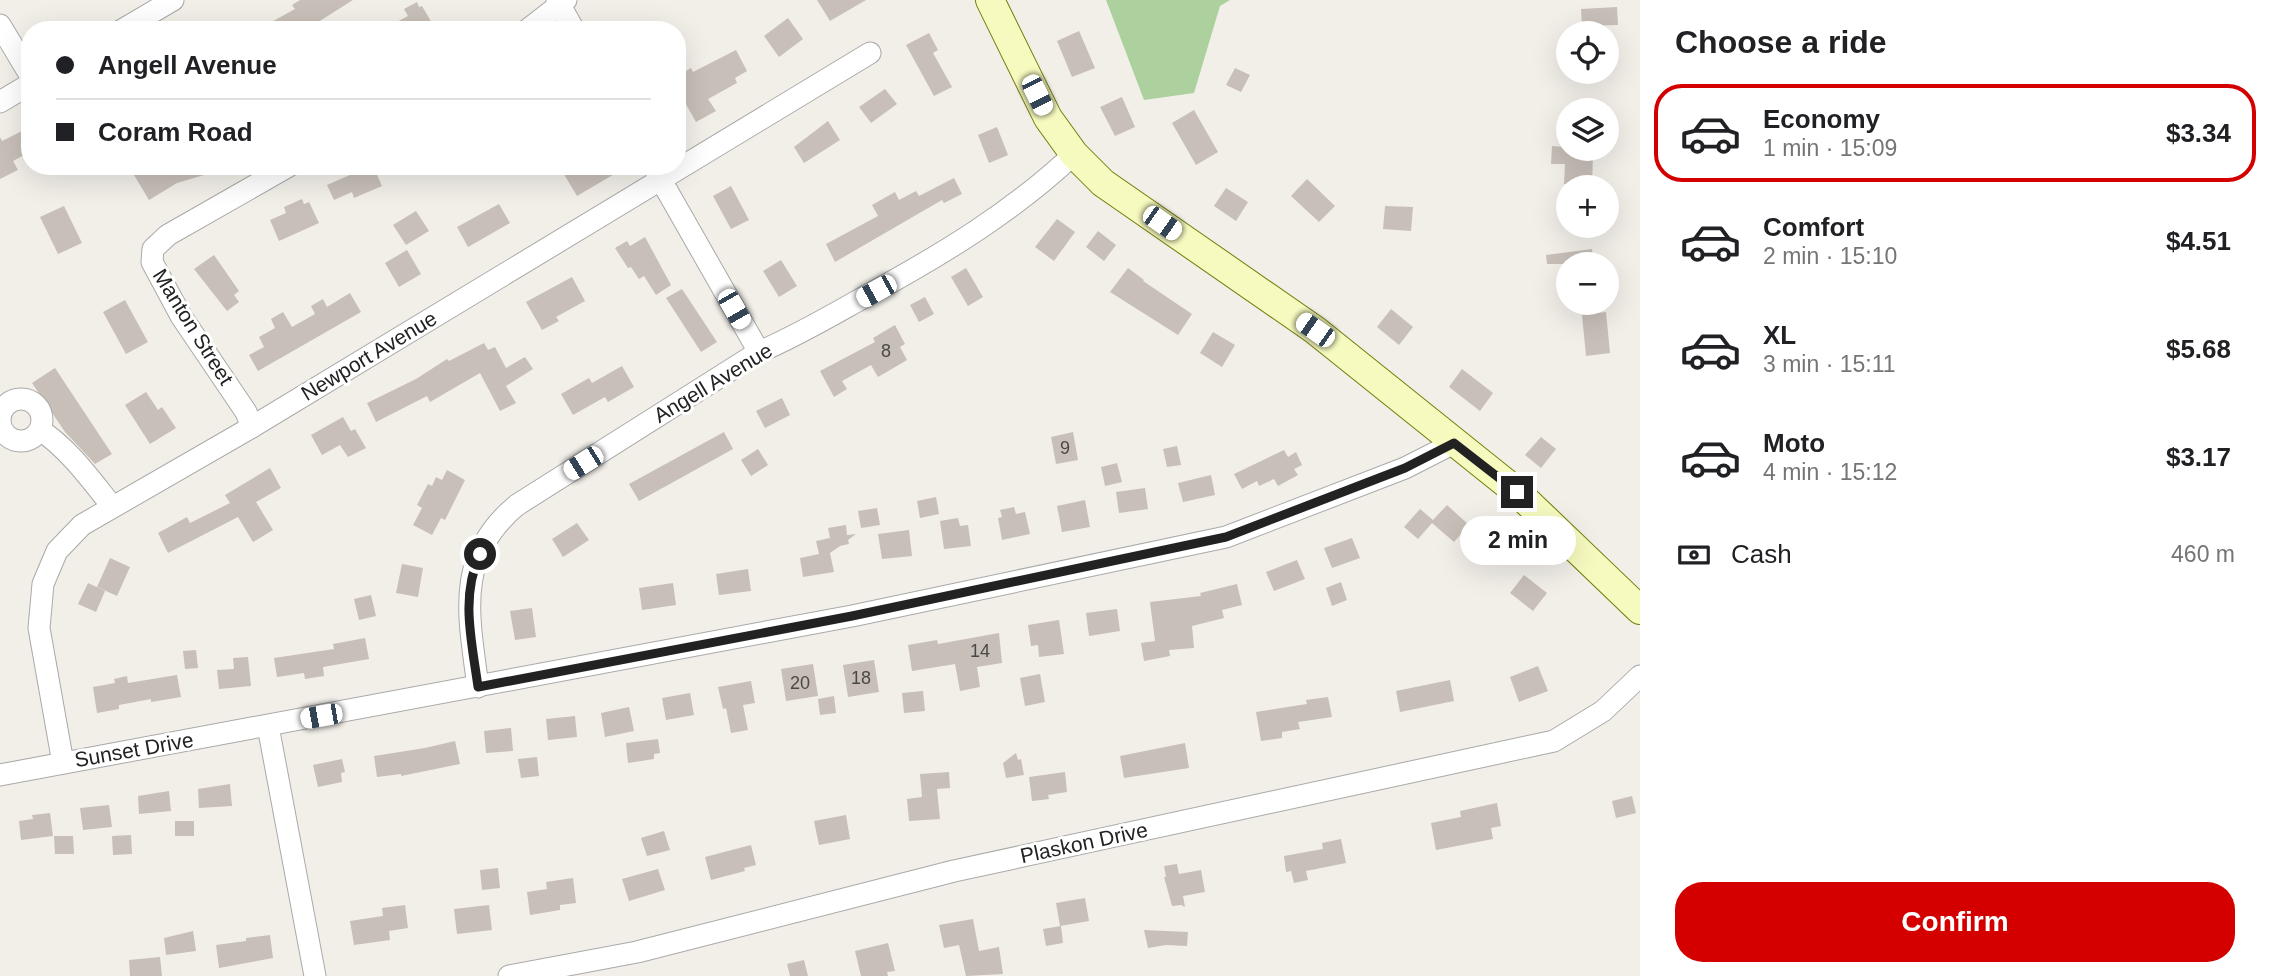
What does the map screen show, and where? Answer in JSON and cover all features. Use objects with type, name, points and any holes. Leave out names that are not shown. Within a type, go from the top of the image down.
[{"type":"street","points":[[137,21],[173,0]]},
{"type":"street","points":[[990,0],[1048,118],[1074,154],[1103,183],[1315,330],[1517,492],[1640,610]]},
{"type":"street","points":[[540,21],[561,1],[570,21]]},
{"type":"street","points":[[0,26],[21,60]]},
{"type":"street","name":"Newport Avenue","points":[[686,156],[870,54]]},
{"type":"street","points":[[0,102],[21,89]]},
{"type":"street","name":"Angell Avenue","points":[[478,687],[468,610],[471,573],[488,535],[500,518],[759,352],[790,339],[940,255],[1011,206],[1074,154]]},
{"type":"street","name":"Manton Street","points":[[252,427],[246,412],[181,316],[152,262],[153,249],[159,241],[274,175]]},
{"type":"street","name":"Newport Avenue","points":[[63,763],[39,628],[43,584],[57,551],[82,525],[252,427],[653,175]]},
{"type":"street","points":[[657,175],[759,352]]},
{"type":"street","points":[[25,400],[39,409],[42,419],[40,430],[31,439],[18,441],[6,434],[1,424],[1,415],[9,404],[25,400]]},
{"type":"street","points":[[40,430],[49,435],[89,477],[112,506]]},
{"type":"street","name":"Sunset Drive","points":[[0,775],[852,616],[1226,537],[1405,468],[1454,443]]},
{"type":"street","name":"Plaskon Drive","points":[[509,976],[637,951],[954,872],[1554,741],[1603,711],[1640,676]]},
{"type":"street","points":[[268,726],[315,976]]},
{"type":"green space","points":[[1106,0],[1230,0],[1220,6],[1194,93],[1144,100]]},
{"type":"building","points":[[300,0],[353,0],[320,21],[273,21],[295,9],[292,5]]},
{"type":"building","points":[[817,0],[866,0],[830,21]]},
{"type":"building","points":[[417,2],[431,21],[399,21],[408,16],[404,9]]},
{"type":"building","points":[[1617,7],[1618,21],[1582,21],[1581,9]]},
{"type":"building","points":[[788,18],[803,39],[779,57],[764,36]]},
{"type":"building","points":[[1079,31],[1095,68],[1072,77],[1057,41]]},
{"type":"building","points":[[929,33],[938,50],[933,53],[952,87],[934,96],[906,45]]},
{"type":"building","points":[[736,50],[747,71],[735,78],[737,83],[708,99],[716,111],[696,122],[686,104],[686,71],[691,68],[693,72]]},
{"type":"building","points":[[1235,68],[1250,75],[1241,92],[1226,85]]},
{"type":"building","points":[[885,89],[897,104],[871,123],[859,107]]},
{"type":"building","points":[[1122,97],[1135,127],[1115,136],[1100,107]]},
{"type":"building","points":[[1194,110],[1218,152],[1196,165],[1172,123]]},
{"type":"building","points":[[828,121],[840,140],[804,163],[794,147]]},
{"type":"building","points":[[997,127],[1008,155],[989,163],[978,135]]},
{"type":"building","points":[[21,132],[21,157],[13,161],[18,170],[0,179],[0,137],[2,141]]},
{"type":"building","points":[[1552,146],[1556,146],[1556,161],[1593,161],[1592,175],[1564,175],[1565,164],[1551,164]]},
{"type":"building","points":[[134,175],[204,175],[177,183],[149,200]]},
{"type":"building","points":[[350,175],[377,175],[382,186],[354,198],[352,192],[334,200],[327,185]]},
{"type":"building","points":[[564,175],[613,175],[577,196]]},
{"type":"building","points":[[954,178],[962,194],[944,203],[942,200],[835,262],[826,244],[878,216],[872,205],[895,192],[899,200],[916,191],[919,196]]},
{"type":"building","points":[[1307,179],[1335,206],[1319,222],[1291,196]]},
{"type":"building","points":[[731,186],[749,220],[731,229],[713,196]]},
{"type":"building","points":[[1226,188],[1248,202],[1236,221],[1214,206]]},
{"type":"building","points":[[302,199],[304,204],[309,202],[319,223],[279,241],[270,220],[286,213],[284,207]]},
{"type":"building","points":[[499,204],[510,223],[468,247],[457,227]]},
{"type":"building","points":[[64,206],[82,243],[58,254],[40,217]]},
{"type":"building","points":[[1385,206],[1413,207],[1411,231],[1383,229]]},
{"type":"building","points":[[416,211],[429,231],[406,245],[393,225]]},
{"type":"building","points":[[1057,219],[1075,232],[1054,261],[1035,247]]},
{"type":"building","points":[[1098,231],[1116,245],[1104,261],[1086,247]]},
{"type":"building","points":[[645,237],[671,285],[656,295],[644,276],[639,279],[615,248],[627,241],[630,246]]},
{"type":"building","points":[[1592,249],[1592,252],[1569,252]]},
{"type":"building","points":[[407,250],[421,274],[399,287],[385,263]]},
{"type":"building","points":[[1556,254],[1556,264],[1547,264],[1546,255]]},
{"type":"building","points":[[214,255],[239,291],[234,295],[239,302],[227,311],[194,269]]},
{"type":"building","points":[[781,260],[797,286],[779,297],[763,271]]},
{"type":"building","points":[[966,268],[983,297],[968,306],[951,277]]},
{"type":"building","points":[[1128,268],[1192,314],[1178,335],[1110,292]]},
{"type":"building","points":[[572,277],[585,301],[556,317],[559,321],[542,330],[526,302]]},
{"type":"building","points":[[682,289],[717,342],[701,352],[666,298]]},
{"type":"building","points":[[350,293],[361,312],[258,371],[249,355],[264,347],[259,337],[275,328],[271,319],[283,312],[292,327],[315,314],[311,306],[323,299],[327,307]]},
{"type":"building","points":[[925,297],[934,314],[919,322],[910,305]]},
{"type":"building","points":[[125,300],[148,342],[126,354],[103,312]]},
{"type":"building","points":[[1391,309],[1413,327],[1399,345],[1377,327]]},
{"type":"building","points":[[1582,315],[1606,315],[1610,353],[1586,356]]},
{"type":"building","points":[[895,325],[905,344],[900,347],[907,360],[878,377],[871,365],[842,381],[847,389],[834,397],[820,371],[875,342],[873,338]]},
{"type":"building","points":[[1213,332],[1235,345],[1222,367],[1200,353]]},
{"type":"building","points":[[484,343],[488,350],[495,347],[506,368],[525,357],[533,369],[506,386],[516,403],[500,411],[480,373],[430,402],[427,396],[376,422],[367,403],[416,379],[447,359],[449,361]]},
{"type":"building","points":[[622,366],[634,387],[608,402],[605,397],[573,415],[561,394],[589,378],[592,383]]},
{"type":"building","points":[[55,368],[112,454],[95,464],[65,432],[32,383]]},
{"type":"building","points":[[1462,369],[1493,393],[1480,411],[1449,387]]},
{"type":"building","points":[[146,392],[158,410],[162,407],[176,428],[150,444],[125,405]]},
{"type":"building","points":[[782,398],[790,415],[765,428],[756,411]]},
{"type":"building","points":[[343,417],[351,431],[355,429],[366,448],[348,457],[340,445],[322,455],[311,435]]},
{"type":"building","points":[[724,432],[733,449],[639,501],[629,484]]},
{"type":"building","points":[[1073,432],[1078,460],[1056,464],[1051,437]]},
{"type":"building","points":[[1541,437],[1556,449],[1541,468],[1525,455]]},
{"type":"building","points":[[1177,446],[1181,465],[1167,467],[1163,449]]},
{"type":"building","points":[[758,449],[768,465],[751,476],[741,460]]},
{"type":"building","points":[[1284,450],[1288,457],[1296,452],[1302,465],[1294,469],[1298,475],[1278,486],[1274,479],[1259,486],[1257,481],[1242,489],[1234,474]]},
{"type":"building","points":[[1117,463],[1122,482],[1105,486],[1101,467]]},
{"type":"building","points":[[270,468],[281,488],[256,502],[273,530],[253,542],[238,517],[168,553],[158,533],[187,517],[190,523],[230,503],[225,495]]},
{"type":"building","points":[[447,470],[465,480],[445,520],[441,518],[432,535],[413,525],[422,508],[417,505],[428,484],[432,486],[436,477],[442,480]]},
{"type":"building","points":[[1211,475],[1215,495],[1183,502],[1178,483]]},
{"type":"building","points":[[1145,488],[1148,509],[1119,513],[1116,492]]},
{"type":"building","points":[[936,497],[939,514],[920,518],[917,501]]},
{"type":"building","points":[[1085,500],[1090,527],[1062,532],[1057,506]]},
{"type":"building","points":[[1447,505],[1469,525],[1454,542],[1432,523],[1418,539],[1404,527],[1420,509],[1433,520]]},
{"type":"building","points":[[1014,507],[1016,514],[1025,512],[1030,534],[1002,540],[998,518],[1002,517],[1000,510]]},
{"type":"building","points":[[877,508],[880,525],[861,528],[858,511]]},
{"type":"building","points":[[958,518],[960,526],[968,525],[971,546],[944,549],[940,521]]},
{"type":"building","points":[[577,523],[589,540],[563,557],[552,539]]},
{"type":"building","points":[[846,525],[847,535],[856,534],[848,540],[849,544],[830,553],[834,572],[803,577],[800,558],[819,554],[816,541],[830,538],[828,528]]},
{"type":"building","points":[[909,530],[912,556],[882,559],[878,534]]},
{"type":"building","points":[[1352,538],[1360,558],[1332,568],[1324,548]]},
{"type":"building","points":[[110,558],[130,567],[117,596],[97,587]]},
{"type":"building","points":[[1297,560],[1305,579],[1274,591],[1266,572]]},
{"type":"building","points":[[402,564],[423,568],[418,597],[396,593]]},
{"type":"building","points":[[748,569],[751,591],[719,595],[716,574]]},
{"type":"building","points":[[1524,575],[1547,593],[1533,611],[1510,593]]},
{"type":"building","points":[[1341,582],[1347,600],[1332,606],[1326,588]]},
{"type":"building","points":[[88,583],[105,591],[96,612],[78,604]]},
{"type":"building","points":[[673,583],[676,605],[642,610],[639,588]]},
{"type":"building","points":[[1237,584],[1242,605],[1222,610],[1224,618],[1192,626],[1194,648],[1169,650],[1170,656],[1144,661],[1141,643],[1155,641],[1150,602],[1201,596],[1200,593]]},
{"type":"building","points":[[371,595],[376,616],[359,620],[354,599]]},
{"type":"building","points":[[532,608],[536,637],[515,640],[510,611]]},
{"type":"building","points":[[1117,609],[1120,631],[1089,636],[1086,613]]},
{"type":"building","points":[[1059,620],[1064,654],[1039,657],[1038,645],[1031,646],[1028,625]]},
{"type":"building","points":[[999,633],[1002,663],[977,667],[980,687],[960,691],[955,664],[912,671],[908,645],[937,640],[938,644]]},
{"type":"building","points":[[365,638],[369,659],[323,667],[324,676],[305,679],[304,673],[277,677],[274,658],[334,649],[333,644]]},
{"type":"building","points":[[196,650],[198,668],[185,669],[183,651]]},
{"type":"building","points":[[248,657],[251,686],[219,689],[217,670],[234,669],[233,658]]},
{"type":"building","points":[[874,660],[879,692],[848,697],[843,665]]},
{"type":"building","points":[[813,664],[818,696],[786,701],[781,669]]},
{"type":"building","points":[[1538,666],[1548,691],[1519,702],[1510,677]]},
{"type":"building","points":[[1040,674],[1045,702],[1025,706],[1020,678]]},
{"type":"building","points":[[177,675],[181,697],[119,705],[119,709],[97,713],[93,687],[115,683],[114,679],[127,676],[128,683]]},
{"type":"building","points":[[1450,680],[1454,701],[1400,712],[1396,691]]},
{"type":"building","points":[[751,681],[755,703],[743,705],[748,730],[731,733],[718,687]]},
{"type":"building","points":[[923,691],[925,711],[904,713],[902,693]]},
{"type":"building","points":[[690,693],[694,715],[666,720],[662,698]]},
{"type":"building","points":[[834,696],[836,713],[820,715],[818,699]]},
{"type":"building","points":[[1328,697],[1332,717],[1298,722],[1300,729],[1282,732],[1282,738],[1261,741],[1256,712],[1307,704],[1306,700]]},
{"type":"building","points":[[629,707],[634,731],[605,737],[601,713]]},
{"type":"building","points":[[575,716],[577,737],[548,740],[546,719]]},
{"type":"building","points":[[511,728],[513,751],[486,753],[484,731]]},
{"type":"building","points":[[658,739],[660,753],[654,754],[654,759],[628,763],[626,743]]},
{"type":"building","points":[[455,741],[460,764],[401,776],[377,777],[374,756]]},
{"type":"building","points":[[1185,743],[1189,768],[1124,778],[1120,756]]},
{"type":"building","points":[[1016,753],[1018,760],[1021,759],[1024,775],[1006,778],[1003,763]]},
{"type":"building","points":[[537,757],[539,776],[521,778],[518,759]]},
{"type":"building","points":[[342,759],[345,772],[341,773],[342,782],[318,787],[313,765]]},
{"type":"building","points":[[949,772],[950,788],[937,789],[940,819],[909,821],[907,799],[922,797],[920,774]]},
{"type":"building","points":[[1065,772],[1067,792],[1048,795],[1049,799],[1032,801],[1029,777]]},
{"type":"building","points":[[230,784],[232,806],[199,808],[198,789]]},
{"type":"building","points":[[169,791],[171,811],[139,814],[138,796]]},
{"type":"building","points":[[1632,796],[1636,813],[1616,818],[1612,801]]},
{"type":"building","points":[[1497,803],[1501,826],[1491,828],[1493,839],[1436,850],[1431,823],[1461,817],[1460,811]]},
{"type":"building","points":[[109,805],[112,827],[83,830],[80,808]]},
{"type":"building","points":[[50,813],[53,836],[21,840],[19,821],[33,819],[32,815]]},
{"type":"building","points":[[846,815],[850,839],[819,845],[814,821]]},
{"type":"building","points":[[175,821],[194,821],[194,836],[175,836]]},
{"type":"building","points":[[664,831],[670,850],[647,856],[641,838]]},
{"type":"building","points":[[131,835],[132,854],[113,855],[112,836]]},
{"type":"building","points":[[54,836],[73,836],[74,854],[55,854]]},
{"type":"building","points":[[1341,839],[1346,863],[1306,871],[1308,880],[1294,883],[1291,871],[1286,872],[1284,856],[1323,849],[1322,843]]},
{"type":"building","points":[[751,845],[756,865],[744,868],[745,871],[711,880],[705,857]]},
{"type":"building","points":[[1177,864],[1179,874],[1201,870],[1205,892],[1183,896],[1185,907],[1172,906],[1164,877],[1164,866]]},
{"type":"building","points":[[498,868],[500,888],[482,890],[480,870]]},
{"type":"building","points":[[658,869],[665,890],[629,901],[622,879]]},
{"type":"building","points":[[573,878],[576,903],[560,905],[560,910],[530,915],[527,892],[547,889],[546,882]]},
{"type":"building","points":[[1085,898],[1089,921],[1060,926],[1056,903]]},
{"type":"building","points":[[405,905],[408,928],[389,931],[390,940],[354,945],[350,921],[383,916],[382,908]]},
{"type":"building","points":[[489,905],[492,930],[457,934],[454,909]]},
{"type":"building","points":[[973,919],[979,951],[999,947],[1003,974],[966,976],[959,945],[944,948],[939,925]]},
{"type":"building","points":[[1061,926],[1063,943],[1046,946],[1043,929]]},
{"type":"building","points":[[1144,930],[1188,932],[1187,946],[1148,948]]},
{"type":"building","points":[[193,931],[196,951],[166,955],[164,938]]},
{"type":"building","points":[[270,935],[273,958],[219,968],[216,945]]},
{"type":"building","points":[[888,943],[895,971],[887,972],[888,976],[861,976],[855,951]]},
{"type":"building","points":[[160,957],[162,976],[130,976],[129,960]]},
{"type":"building","points":[[804,960],[808,976],[790,976],[787,964]]},
{"type":"route","points":[[480,554],[471,573],[468,610],[478,687],[852,616],[1226,537],[1405,468],[1454,443],[1517,492]]}]
